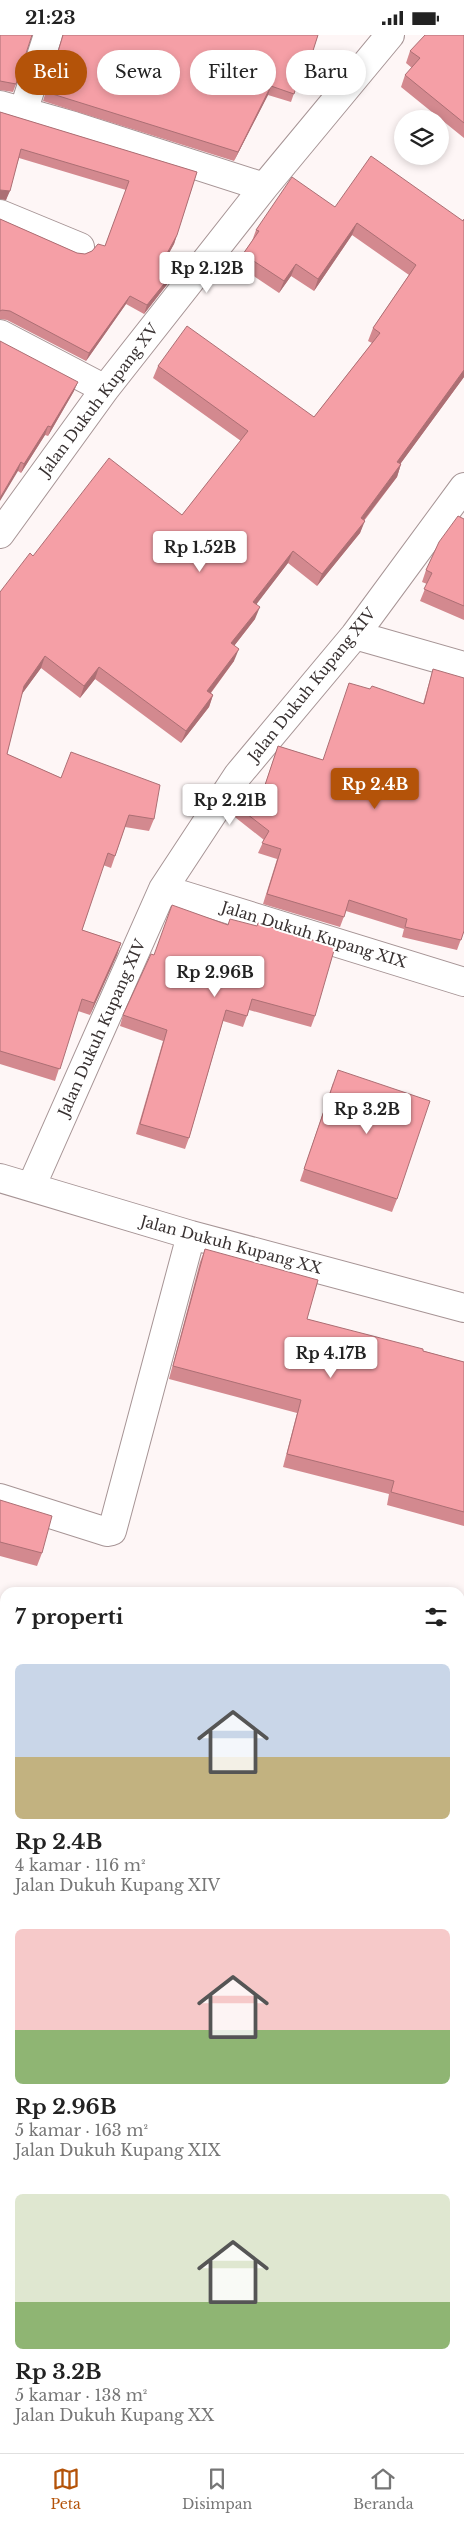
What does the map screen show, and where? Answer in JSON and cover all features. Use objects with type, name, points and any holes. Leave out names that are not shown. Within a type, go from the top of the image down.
[{"type":"street","points":[[48,35],[11,108],[264,187]]},
{"type":"street","name":"Jalan Dukuh Kupang XV","points":[[0,534],[105,389],[264,187],[390,35]]},
{"type":"street","points":[[0,214],[80,247]]},
{"type":"street","points":[[0,334],[105,389]]},
{"type":"street","name":"Jalan Dukuh Kupang XIV","points":[[31,1187],[163,889],[238,775],[355,635],[464,487]]},
{"type":"street","points":[[355,635],[464,666]]},
{"type":"street","name":"Jalan Dukuh Kupang XIX","points":[[163,889],[464,982]]},
{"type":"street","name":"Jalan Dukuh Kupang XX","points":[[0,1178],[191,1235],[464,1308]]},
{"type":"street","points":[[0,1498],[107,1532],[112,1531],[191,1235]]},
{"type":"building","points":[[0,35],[32,35],[27,50],[15,50],[15,84],[0,81]]},
{"type":"building","points":[[63,35],[318,35],[313,50],[286,50],[286,91],[276,88],[276,50],[190,50],[190,95],[266,95],[238,152],[56,95],[87,95],[87,50],[59,50]]},
{"type":"building","points":[[425,35],[464,35],[464,123],[405,75],[420,58],[410,51]]},
{"type":"building","points":[[0,112],[197,172],[177,235],[165,257],[180,264],[147,305],[130,296],[89,353],[10,311],[0,311],[0,219],[77,253],[85,254],[92,251],[98,244],[105,246],[129,181],[21,149],[10,191],[0,190]]},
{"type":"building","points":[[371,156],[463,221],[464,219],[464,370],[397,462],[401,464],[361,518],[365,521],[322,574],[293,551],[253,602],[260,607],[231,643],[239,649],[207,691],[213,695],[186,731],[99,667],[84,686],[45,656],[24,686],[7,754],[61,778],[71,752],[160,785],[154,819],[129,815],[115,856],[108,853],[82,930],[121,943],[94,1003],[82,999],[60,1069],[0,1051],[0,592],[30,553],[33,556],[109,458],[182,515],[248,431],[158,366],[187,326],[314,417],[380,333],[373,328],[416,265],[357,223],[318,279],[296,264],[284,281],[243,254],[259,231],[256,230],[292,177],[335,207]]},
{"type":"building","points":[[0,341],[78,382],[51,427],[48,426],[24,464],[21,462],[0,498]]},
{"type":"building","points":[[458,516],[464,519],[464,606],[424,589],[432,573],[426,570],[439,542]]},
{"type":"building","points":[[433,669],[464,678],[464,931],[461,940],[405,927],[407,919],[349,900],[344,917],[267,894],[281,849],[262,843],[269,831],[234,804],[243,791],[268,795],[263,791],[278,746],[323,760],[349,683],[370,689],[372,686],[424,704]]},
{"type":"building","points":[[172,905],[228,925],[230,919],[257,926],[258,923],[335,947],[315,1016],[252,999],[247,1016],[226,1010],[189,1138],[140,1124],[167,1030],[123,1015],[151,954],[154,955]]},
{"type":"building","points":[[338,1070],[430,1101],[397,1199],[304,1169]]},
{"type":"building","points":[[205,1249],[318,1280],[307,1319],[423,1349],[423,1351],[464,1362],[464,1512],[391,1492],[394,1481],[287,1454],[301,1400],[173,1366]]},
{"type":"building","points":[[0,1500],[52,1516],[42,1553],[0,1542]]}]
